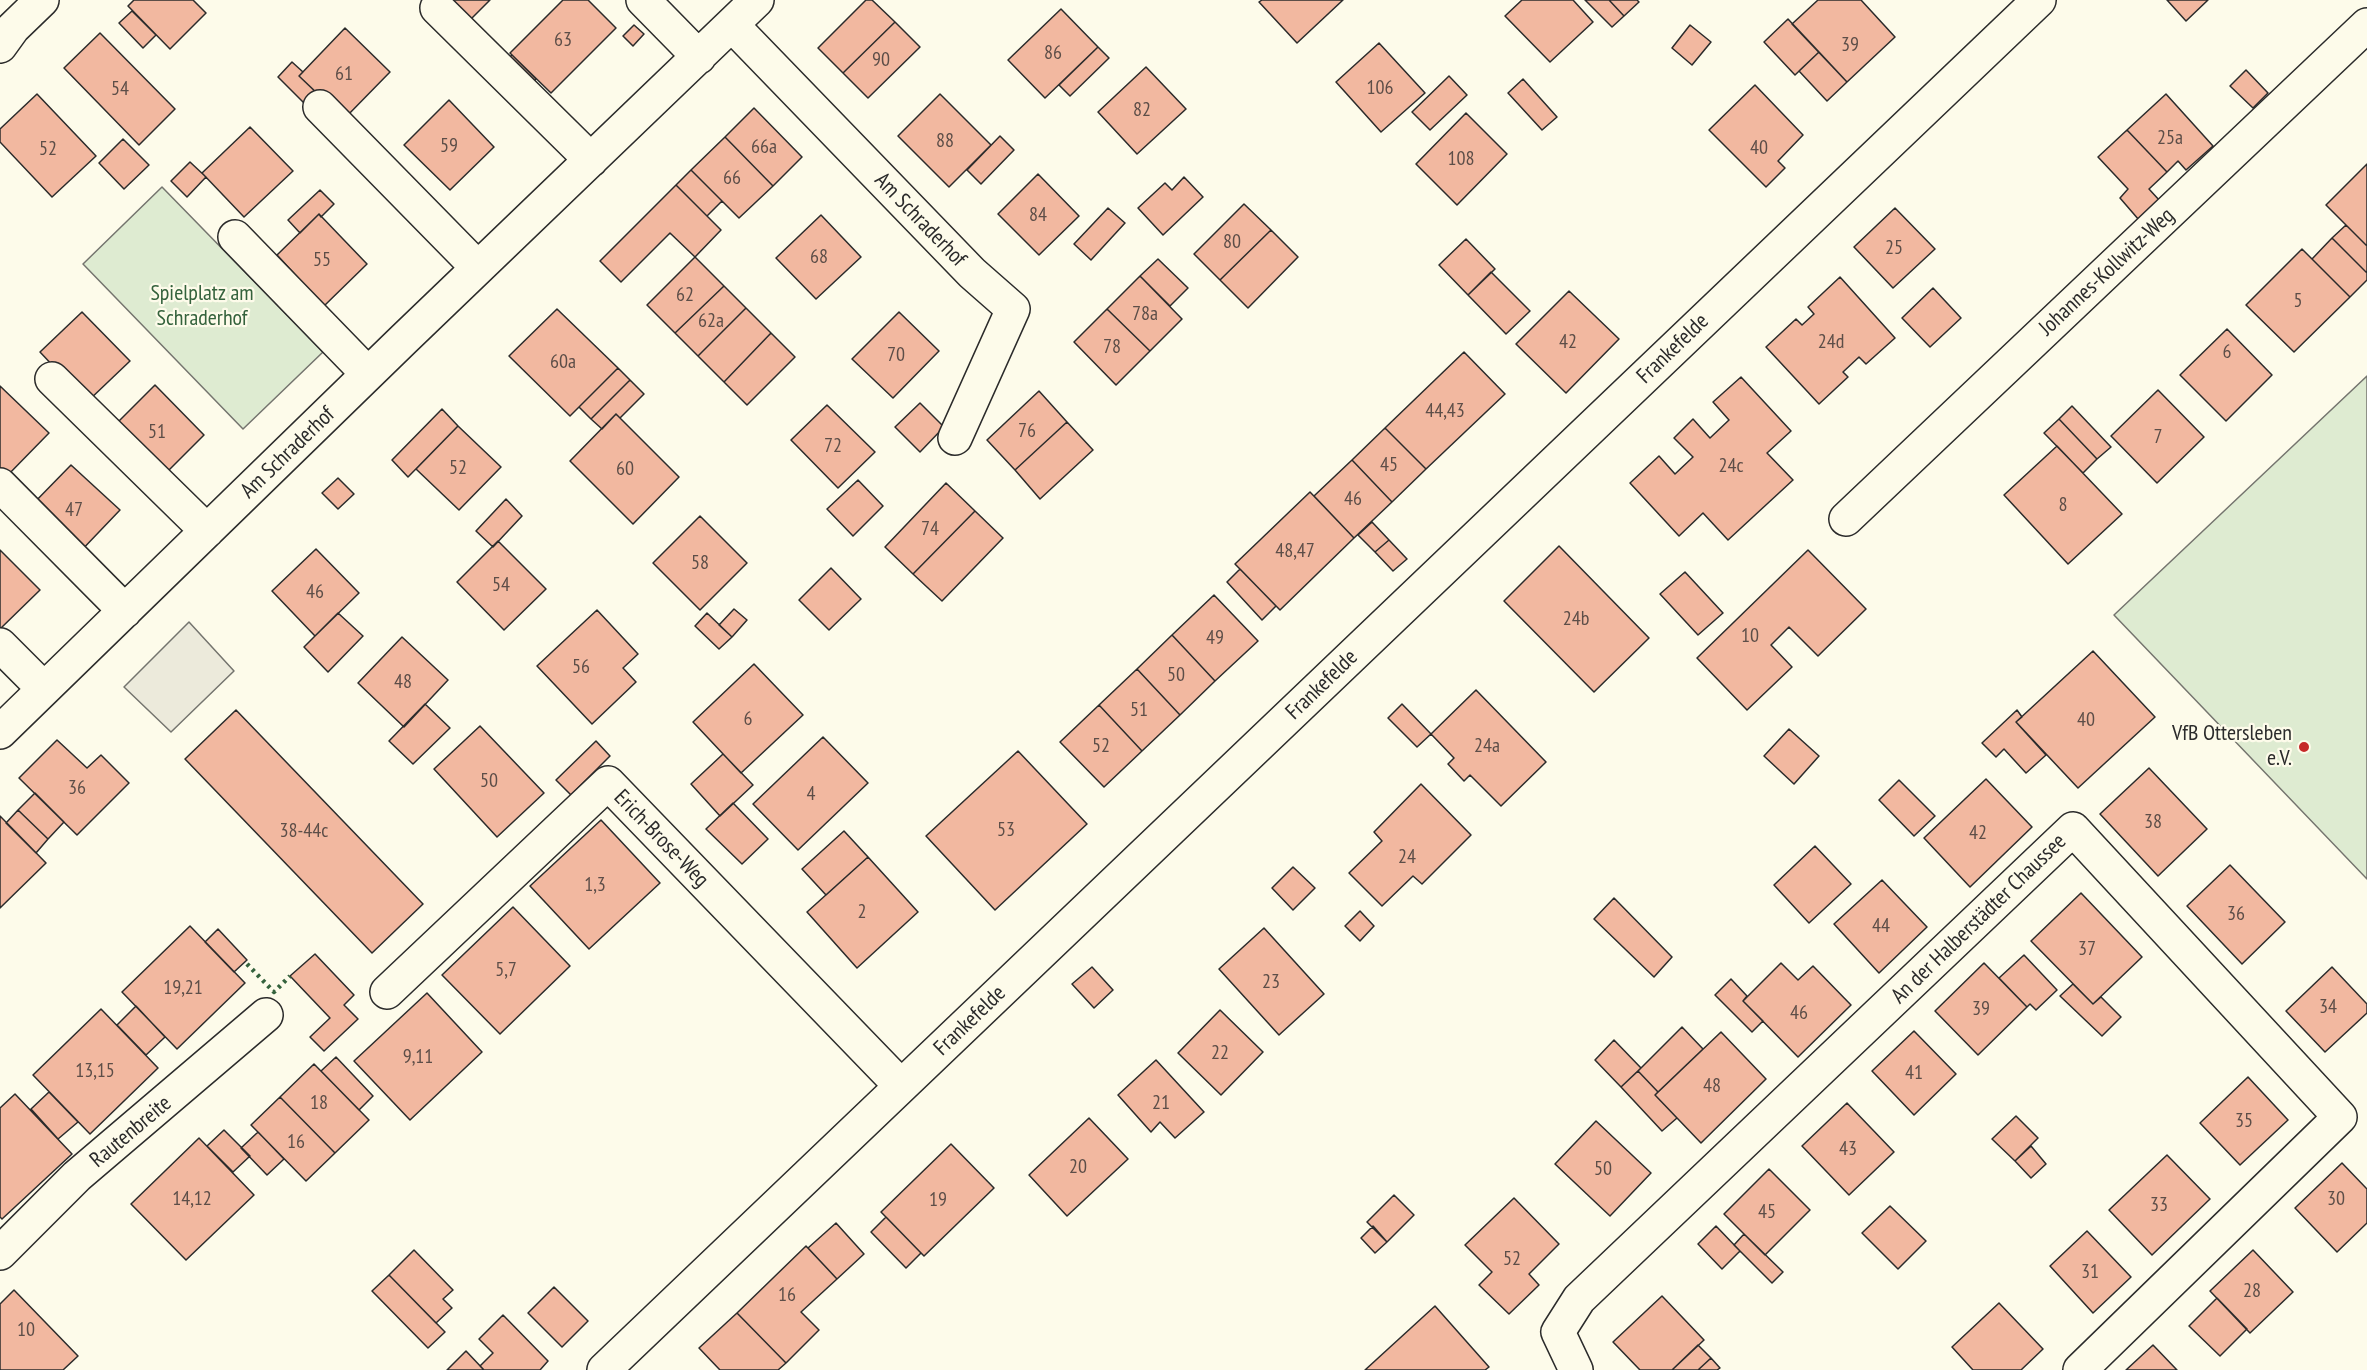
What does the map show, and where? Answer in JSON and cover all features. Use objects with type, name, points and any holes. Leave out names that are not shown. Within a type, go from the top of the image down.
[{"type":"street","points":[[0,46],[13,28],[42,0]]},
{"type":"street","points":[[643,0],[699,57]]},
{"type":"street","name":"Am Schraderhof","points":[[0,732],[757,0]]},
{"type":"street","name":"Frankefelde","points":[[604,1370],[2039,0]]},
{"type":"street","points":[[437,8],[591,160]]},
{"type":"street","name":"Am Schraderhof","points":[[732,25],[972,273],[1013,309],[955,438]]},
{"type":"street","name":"Johannes-Kollwitz-Weg","points":[[1846,519],[2367,25]]},
{"type":"street","points":[[320,107],[478,268]]},
{"type":"street","points":[[235,237],[368,374]]},
{"type":"street","points":[[52,379],[207,531]]},
{"type":"street","points":[[0,485],[125,610]]},
{"type":"street","points":[[0,645],[44,689]]},
{"type":"street","name":"Erich-Brose-Weg","points":[[387,992],[608,783],[901,1086]]},
{"type":"street","name":"An der Halberstädter Chaussee","points":[[1576,1370],[1558,1332],[1579,1299],[2073,829],[2340,1117],[2080,1370]]},
{"type":"street","name":"Rautenbreite","points":[[0,1253],[77,1176],[169,1100],[266,1015]]},
{"type":"green space","name":"Spielplatz am Schraderhof","points":[[162,187],[323,352],[243,429],[83,264]]},
{"type":"green space","name":"VfB Ottersleben e.V.","points":[[2367,376],[2367,879],[2114,615]]},
{"type":"shaded area","points":[[189,622],[234,671],[171,732],[124,687]]},
{"type":"building","points":[[134,0],[193,0],[206,13],[170,49],[128,6]]},
{"type":"building","points":[[450,0],[490,0],[470,20]]},
{"type":"building","points":[[563,0],[588,0],[616,28],[551,93],[510,53]]},
{"type":"building","points":[[866,0],[872,0],[895,22],[843,73],[818,48]]},
{"type":"building","points":[[1262,0],[1343,0],[1297,43],[1259,2]]},
{"type":"building","points":[[1522,0],[1573,0],[1593,22],[1550,62],[1505,16]]},
{"type":"building","points":[[1585,0],[1609,0],[1624,16],[1612,27]]},
{"type":"building","points":[[1609,0],[1637,0],[1639,2],[1624,16]]},
{"type":"building","points":[[1818,0],[1861,0],[1895,37],[1847,82],[1792,24]]},
{"type":"building","points":[[2167,0],[2208,0],[2186,21]]},
{"type":"building","points":[[1061,9],[1098,47],[1045,98],[1008,60]]},
{"type":"building","points":[[132,11],[156,35],[143,48],[119,23]]},
{"type":"building","points":[[1788,19],[1819,52],[1795,75],[1764,42]]},
{"type":"building","points":[[895,22],[920,47],[868,98],[843,73]]},
{"type":"building","points":[[634,25],[644,34],[633,46],[623,36]]},
{"type":"building","points":[[1690,25],[1711,42],[1692,65],[1672,48]]},
{"type":"building","points":[[345,28],[390,72],[344,119],[299,76]]},
{"type":"building","points":[[100,33],[175,109],[139,145],[64,68]]},
{"type":"building","points":[[1379,43],[1425,93],[1381,132],[1336,82]]},
{"type":"building","points":[[1098,47],[1109,58],[1070,96],[1059,85]]},
{"type":"building","points":[[1819,52],[1847,82],[1827,101],[1799,71]]},
{"type":"building","points":[[512,55],[536,79],[527,88],[503,63]]},
{"type":"building","points":[[292,62],[303,72],[299,76],[319,95],[308,107],[278,77]]},
{"type":"building","points":[[1146,67],[1186,109],[1137,154],[1098,112]]},
{"type":"building","points":[[2246,70],[2268,93],[2253,108],[2230,86]]},
{"type":"building","points":[[1449,76],[1467,95],[1430,130],[1412,112]]},
{"type":"building","points":[[1523,79],[1557,117],[1542,130],[1508,93]]},
{"type":"building","points":[[1755,85],[1803,135],[1778,161],[1785,168],[1766,187],[1709,130]]},
{"type":"building","points":[[37,94],[96,156],[52,197],[0,142],[0,129]]},
{"type":"building","points":[[940,94],[991,145],[949,187],[898,136]]},
{"type":"building","points":[[2166,94],[2213,146],[2186,170],[2178,161],[2167,172],[2127,130]]},
{"type":"building","points":[[449,100],[494,147],[450,190],[404,145]]},
{"type":"building","points":[[754,108],[802,157],[773,186],[725,137]]},
{"type":"building","points":[[1466,113],[1507,154],[1457,205],[1416,164]]},
{"type":"building","points":[[250,127],[293,171],[244,217],[202,173]]},
{"type":"building","points":[[2127,130],[2167,172],[2149,189],[2160,201],[2139,220],[2120,198],[2128,189],[2098,157]]},
{"type":"building","points":[[1000,136],[1014,150],[981,184],[967,170]]},
{"type":"building","points":[[725,137],[773,186],[739,218],[691,170]]},
{"type":"building","points":[[123,139],[149,165],[124,189],[99,163]]},
{"type":"building","points":[[190,162],[206,177],[187,197],[171,181]]},
{"type":"building","points":[[2367,164],[2367,246],[2326,205]]},
{"type":"building","points":[[691,170],[722,201],[707,216],[676,185]]},
{"type":"building","points":[[1038,174],[1079,216],[1039,255],[998,214]]},
{"type":"building","points":[[1184,177],[1203,197],[1163,235],[1138,208],[1165,183],[1172,190]]},
{"type":"building","points":[[676,185],[721,230],[695,257],[670,233],[621,282],[600,261]]},
{"type":"building","points":[[320,190],[334,204],[321,217],[319,214],[300,233],[288,220]]},
{"type":"building","points":[[1244,204],[1271,230],[1220,280],[1194,254]]},
{"type":"building","points":[[1108,208],[1125,223],[1091,260],[1074,244]]},
{"type":"building","points":[[1895,208],[1935,249],[1893,288],[1854,247]]},
{"type":"building","points":[[319,214],[367,264],[324,306],[277,255]]},
{"type":"building","points":[[821,215],[861,257],[816,299],[776,258]]},
{"type":"building","points":[[2346,225],[2367,246],[2367,273],[2332,238]]},
{"type":"building","points":[[1271,230],[1298,257],[1248,308],[1220,280]]},
{"type":"building","points":[[2332,238],[2367,273],[2367,280],[2350,297],[2312,259]]},
{"type":"building","points":[[1466,239],[1495,269],[1468,295],[1439,265]]},
{"type":"building","points":[[2302,249],[2350,297],[2294,352],[2246,305]]},
{"type":"building","points":[[695,257],[724,286],[675,333],[647,305]]},
{"type":"building","points":[[1158,259],[1188,288],[1170,306],[1140,276]]},
{"type":"building","points":[[1491,272],[1530,311],[1506,334],[1468,295]]},
{"type":"building","points":[[1140,276],[1182,319],[1150,351],[1107,309]]},
{"type":"building","points":[[1840,277],[1895,338],[1866,364],[1859,357],[1843,372],[1848,377],[1819,404],[1766,347],[1796,319],[1802,325],[1814,314],[1808,307]]},
{"type":"building","points":[[724,286],[746,308],[698,356],[675,333]]},
{"type":"building","points":[[1933,288],[1961,318],[1930,347],[1902,318]]},
{"type":"building","points":[[1569,291],[1619,339],[1566,393],[1516,344]]},
{"type":"building","points":[[746,308],[771,333],[724,382],[698,356]]},
{"type":"building","points":[[557,309],[618,368],[570,416],[509,356]]},
{"type":"building","points":[[1107,309],[1150,351],[1116,385],[1074,342]]},
{"type":"building","points":[[82,312],[130,361],[87,402],[40,352]]},
{"type":"building","points":[[899,312],[939,351],[893,398],[852,359]]},
{"type":"building","points":[[2227,329],[2272,375],[2226,421],[2180,375]]},
{"type":"building","points":[[771,333],[795,357],[747,405],[724,382]]},
{"type":"building","points":[[1464,352],[1505,394],[1426,469],[1385,428]]},
{"type":"building","points":[[618,368],[630,380],[591,419],[579,407]]},
{"type":"building","points":[[1741,377],[1791,431],[1767,453],[1793,480],[1728,540],[1703,513],[1679,536],[1630,483],[1659,456],[1675,474],[1693,457],[1674,438],[1693,419],[1710,438],[1729,420],[1713,402]]},
{"type":"building","points":[[630,380],[644,394],[620,418],[616,414],[602,429],[591,419]]},
{"type":"building","points":[[155,385],[204,435],[160,479],[110,430]]},
{"type":"building","points":[[0,386],[49,433],[4,479],[0,475]]},
{"type":"building","points":[[2158,390],[2204,437],[2157,483],[2111,436]]},
{"type":"building","points":[[1039,391],[1067,422],[1015,470],[987,440]]},
{"type":"building","points":[[920,403],[944,427],[920,452],[895,427]]},
{"type":"building","points":[[827,405],[875,452],[838,488],[791,440]]},
{"type":"building","points":[[2072,406],[2111,447],[2097,459],[2059,419]]},
{"type":"building","points":[[442,409],[458,426],[408,477],[392,460]]},
{"type":"building","points":[[616,414],[679,477],[633,524],[570,461]]},
{"type":"building","points":[[2059,419],[2097,459],[2083,473],[2044,433]]},
{"type":"building","points":[[1067,422],[1093,450],[1040,499],[1015,470]]},
{"type":"building","points":[[458,426],[501,467],[459,510],[416,469]]},
{"type":"building","points":[[1385,428],[1426,469],[1392,502],[1352,460]]},
{"type":"building","points":[[2057,446],[2122,514],[2068,564],[2004,495]]},
{"type":"building","points":[[1352,460],[1392,502],[1354,538],[1314,496]]},
{"type":"building","points":[[71,465],[120,510],[77,555],[28,509]]},
{"type":"building","points":[[338,478],[354,494],[338,509],[322,493]]},
{"type":"building","points":[[858,480],[883,506],[853,536],[827,509]]},
{"type":"building","points":[[946,483],[975,511],[913,574],[885,547]]},
{"type":"building","points":[[1310,492],[1354,538],[1280,610],[1235,564]]},
{"type":"building","points":[[506,499],[522,516],[493,547],[476,531]]},
{"type":"building","points":[[975,511],[1003,538],[942,601],[913,574]]},
{"type":"building","points":[[700,516],[747,563],[700,610],[653,563]]},
{"type":"building","points":[[1372,522],[1389,540],[1375,552],[1358,535]]},
{"type":"building","points":[[1389,540],[1407,559],[1393,571],[1375,552]]},
{"type":"building","points":[[498,541],[546,589],[504,630],[457,582]]},
{"type":"building","points":[[1559,546],[1649,638],[1594,692],[1504,601]]},
{"type":"building","points":[[316,549],[359,593],[315,636],[272,591]]},
{"type":"building","points":[[0,550],[40,590],[0,629]]},
{"type":"building","points":[[1808,550],[1866,609],[1818,656],[1789,627],[1771,645],[1792,667],[1747,710],[1697,658]]},
{"type":"building","points":[[831,568],[861,599],[829,630],[799,600]]},
{"type":"building","points":[[1240,569],[1276,606],[1262,620],[1227,582]]},
{"type":"building","points":[[1685,572],[1723,613],[1698,635],[1660,594]]},
{"type":"building","points":[[1214,595],[1258,641],[1215,681],[1172,635]]},
{"type":"building","points":[[734,609],[747,620],[732,637],[719,625]]},
{"type":"building","points":[[597,610],[638,654],[623,668],[636,682],[592,724],[537,666]]},
{"type":"building","points":[[338,613],[363,636],[328,672],[304,647]]},
{"type":"building","points":[[707,613],[732,637],[719,649],[695,626]]},
{"type":"building","points":[[1172,635],[1215,681],[1180,715],[1137,669]]},
{"type":"building","points":[[402,637],[448,680],[404,727],[358,683]]},
{"type":"building","points":[[2093,651],[2155,717],[2078,788],[2016,722]]},
{"type":"building","points":[[754,664],[803,715],[741,773],[693,722]]},
{"type":"building","points":[[1137,669],[1180,715],[1142,751],[1099,705]]},
{"type":"building","points":[[1476,690],[1546,762],[1501,806],[1470,775],[1464,781],[1448,764],[1454,758],[1431,734]]},
{"type":"building","points":[[425,704],[450,728],[413,764],[389,741]]},
{"type":"building","points":[[1402,704],[1431,734],[1417,747],[1388,718]]},
{"type":"building","points":[[1099,705],[1142,751],[1104,787],[1060,742]]},
{"type":"building","points":[[236,710],[423,904],[372,953],[185,759]]},
{"type":"building","points":[[2017,710],[2022,717],[2016,722],[2046,755],[2026,773],[2004,749],[1996,757],[1982,743]]},
{"type":"building","points":[[480,726],[544,793],[497,837],[434,769]]},
{"type":"building","points":[[1789,729],[1819,756],[1794,784],[1764,756]]},
{"type":"building","points":[[823,737],[868,783],[798,850],[753,804]]},
{"type":"building","points":[[57,740],[87,768],[101,755],[129,783],[77,835],[19,778]]},
{"type":"building","points":[[596,741],[610,756],[571,795],[556,780]]},
{"type":"building","points":[[1018,751],[1087,824],[995,910],[926,836]]},
{"type":"building","points":[[723,754],[753,785],[720,816],[691,784]]},
{"type":"building","points":[[2149,768],[2207,829],[2158,876],[2100,814]]},
{"type":"building","points":[[1986,779],[2032,827],[1970,887],[1924,838]]},
{"type":"building","points":[[1899,780],[1935,816],[1914,836],[1879,800]]},
{"type":"building","points":[[1421,784],[1471,835],[1422,884],[1413,876],[1382,906],[1349,873],[1382,841],[1374,832]]},
{"type":"building","points":[[35,793],[64,822],[48,839],[18,810]]},
{"type":"building","points":[[733,803],[768,839],[742,864],[706,829]]},
{"type":"building","points":[[18,810],[48,839],[36,853],[6,823]]},
{"type":"building","points":[[0,816],[46,863],[0,908]]},
{"type":"building","points":[[601,820],[660,883],[589,949],[530,886]]},
{"type":"building","points":[[844,831],[868,857],[826,895],[802,869]]},
{"type":"building","points":[[1815,846],[1851,884],[1809,923],[1774,885]]},
{"type":"building","points":[[868,857],[918,912],[857,968],[807,912]]},
{"type":"building","points":[[2230,865],[2285,922],[2242,964],[2187,906]]},
{"type":"building","points":[[1293,867],[1315,888],[1293,910],[1272,888]]},
{"type":"building","points":[[1882,880],[1927,927],[1879,973],[1834,924]]},
{"type":"building","points":[[2081,893],[2142,957],[2093,1004],[2031,941]]},
{"type":"building","points":[[1614,898],[1672,957],[1654,977],[1594,919]]},
{"type":"building","points":[[513,907],[570,966],[500,1034],[442,975]]},
{"type":"building","points":[[1360,911],[1374,926],[1360,941],[1345,926]]},
{"type":"building","points":[[190,926],[245,983],[177,1049],[122,992]]},
{"type":"building","points":[[1264,928],[1324,994],[1279,1035],[1219,969]]},
{"type":"building","points":[[218,929],[247,960],[234,972],[205,942]]},
{"type":"building","points":[[315,954],[354,995],[344,1005],[358,1019],[324,1051],[310,1037],[330,1018],[290,976]]},
{"type":"building","points":[[2024,955],[2057,990],[2036,1010],[2030,1004],[2027,1007],[1999,978]]},
{"type":"building","points":[[1781,963],[1798,980],[1813,966],[1851,1005],[1798,1057],[1743,1001]]},
{"type":"building","points":[[1984,963],[2027,1007],[1978,1055],[1935,1011]]},
{"type":"building","points":[[1092,967],[1113,990],[1094,1008],[1072,984]]},
{"type":"building","points":[[2332,967],[2367,1004],[2367,1013],[2325,1052],[2286,1011]]},
{"type":"building","points":[[1731,979],[1747,996],[1743,1001],[1763,1021],[1752,1032],[1715,995]]},
{"type":"building","points":[[2073,984],[2093,1004],[2101,997],[2121,1017],[2102,1036],[2060,996]]},
{"type":"building","points":[[427,993],[482,1052],[410,1120],[354,1061]]},
{"type":"building","points":[[136,1006],[165,1037],[146,1055],[117,1025]]},
{"type":"building","points":[[101,1009],[158,1068],[90,1134],[33,1075]]},
{"type":"building","points":[[1220,1010],[1263,1052],[1221,1095],[1178,1053]]},
{"type":"building","points":[[1682,1027],[1703,1049],[1658,1092],[1638,1071]]},
{"type":"building","points":[[1914,1031],[1956,1074],[1914,1115],[1872,1071]]},
{"type":"building","points":[[1721,1032],[1766,1079],[1701,1143],[1655,1095]]},
{"type":"building","points":[[1614,1040],[1641,1068],[1621,1087],[1595,1060]]},
{"type":"building","points":[[336,1057],[373,1096],[359,1110],[321,1071]]},
{"type":"building","points":[[1156,1060],[1204,1112],[1175,1138],[1160,1122],[1151,1132],[1118,1095]]},
{"type":"building","points":[[314,1064],[369,1120],[335,1153],[280,1097]]},
{"type":"building","points":[[1638,1071],[1658,1092],[1655,1095],[1677,1118],[1662,1131],[1621,1087]]},
{"type":"building","points":[[2248,1077],[2288,1120],[2240,1165],[2200,1123]]},
{"type":"building","points":[[49,1092],[78,1122],[58,1139],[31,1109]]},
{"type":"building","points":[[15,1094],[72,1154],[2,1219],[0,1217],[0,1108]]},
{"type":"building","points":[[280,1097],[335,1153],[306,1181],[251,1125]]},
{"type":"building","points":[[1847,1103],[1894,1152],[1849,1195],[1802,1146]]},
{"type":"building","points":[[2016,1116],[2038,1138],[2015,1161],[1992,1139]]},
{"type":"building","points":[[1089,1118],[1128,1159],[1067,1216],[1029,1175]]},
{"type":"building","points":[[1596,1121],[1651,1173],[1610,1216],[1555,1164]]},
{"type":"building","points":[[224,1130],[250,1156],[233,1172],[207,1146]]},
{"type":"building","points":[[258,1132],[284,1159],[267,1175],[241,1148]]},
{"type":"building","points":[[199,1138],[254,1195],[186,1260],[131,1204]]},
{"type":"building","points":[[951,1144],[994,1188],[924,1256],[881,1212]]},
{"type":"building","points":[[2031,1146],[2046,1164],[2031,1178],[2015,1161]]},
{"type":"building","points":[[2167,1155],[2210,1199],[2152,1255],[2109,1210]]},
{"type":"building","points":[[2342,1163],[2367,1189],[2367,1223],[2337,1252],[2295,1208]]},
{"type":"building","points":[[1769,1169],[1810,1210],[1765,1255],[1724,1214]]},
{"type":"building","points":[[1394,1195],[1414,1215],[1387,1242],[1367,1222]]},
{"type":"building","points":[[1514,1198],[1559,1244],[1529,1274],[1539,1285],[1509,1314],[1479,1285],[1492,1272],[1465,1245]]},
{"type":"building","points":[[1890,1206],[1926,1241],[1898,1269],[1862,1233]]},
{"type":"building","points":[[886,1217],[921,1253],[906,1268],[871,1232]]},
{"type":"building","points":[[836,1223],[864,1254],[837,1279],[808,1248]]},
{"type":"building","points":[[1373,1226],[1387,1242],[1375,1253],[1361,1238]]},
{"type":"building","points":[[1716,1226],[1740,1251],[1722,1269],[1698,1244]]},
{"type":"building","points":[[2087,1231],[2131,1277],[2093,1313],[2050,1266]]},
{"type":"building","points":[[1744,1234],[1783,1272],[1772,1283],[1734,1245]]},
{"type":"building","points":[[806,1246],[837,1279],[801,1312],[819,1330],[786,1363],[737,1313]]},
{"type":"building","points":[[414,1250],[453,1290],[443,1299],[452,1308],[436,1323],[389,1275]]},
{"type":"building","points":[[2253,1250],[2293,1292],[2250,1333],[2210,1291]]},
{"type":"building","points":[[389,1275],[445,1332],[428,1348],[372,1291]]},
{"type":"building","points":[[554,1287],[588,1321],[562,1347],[528,1313]]},
{"type":"building","points":[[14,1290],[78,1356],[63,1370],[0,1370],[0,1304]]},
{"type":"building","points":[[1662,1296],[1704,1340],[1672,1370],[1640,1370],[1613,1342]]},
{"type":"building","points":[[2217,1298],[2247,1329],[2220,1356],[2189,1326]]},
{"type":"building","points":[[1999,1303],[2043,1349],[2021,1370],[1973,1370],[1952,1347]]},
{"type":"building","points":[[1435,1306],[1489,1367],[1485,1370],[1365,1370]]},
{"type":"building","points":[[737,1313],[786,1363],[778,1370],[720,1370],[699,1348]]},
{"type":"building","points":[[503,1315],[548,1361],[540,1370],[484,1370],[480,1366],[493,1353],[479,1339]]},
{"type":"building","points":[[1698,1345],[1711,1358],[1698,1370],[1672,1370]]},
{"type":"building","points":[[2153,1345],[2177,1370],[2126,1370]]},
{"type":"building","points":[[466,1351],[484,1370],[447,1370]]},
{"type":"building","points":[[1711,1358],[1720,1368],[1698,1370]]},
{"type":"hedge","points":[[247,964],[274,992],[290,976]]},
{"type":"place","name":"VfB Ottersleben e.V.","points":[[2304,747]]}]
